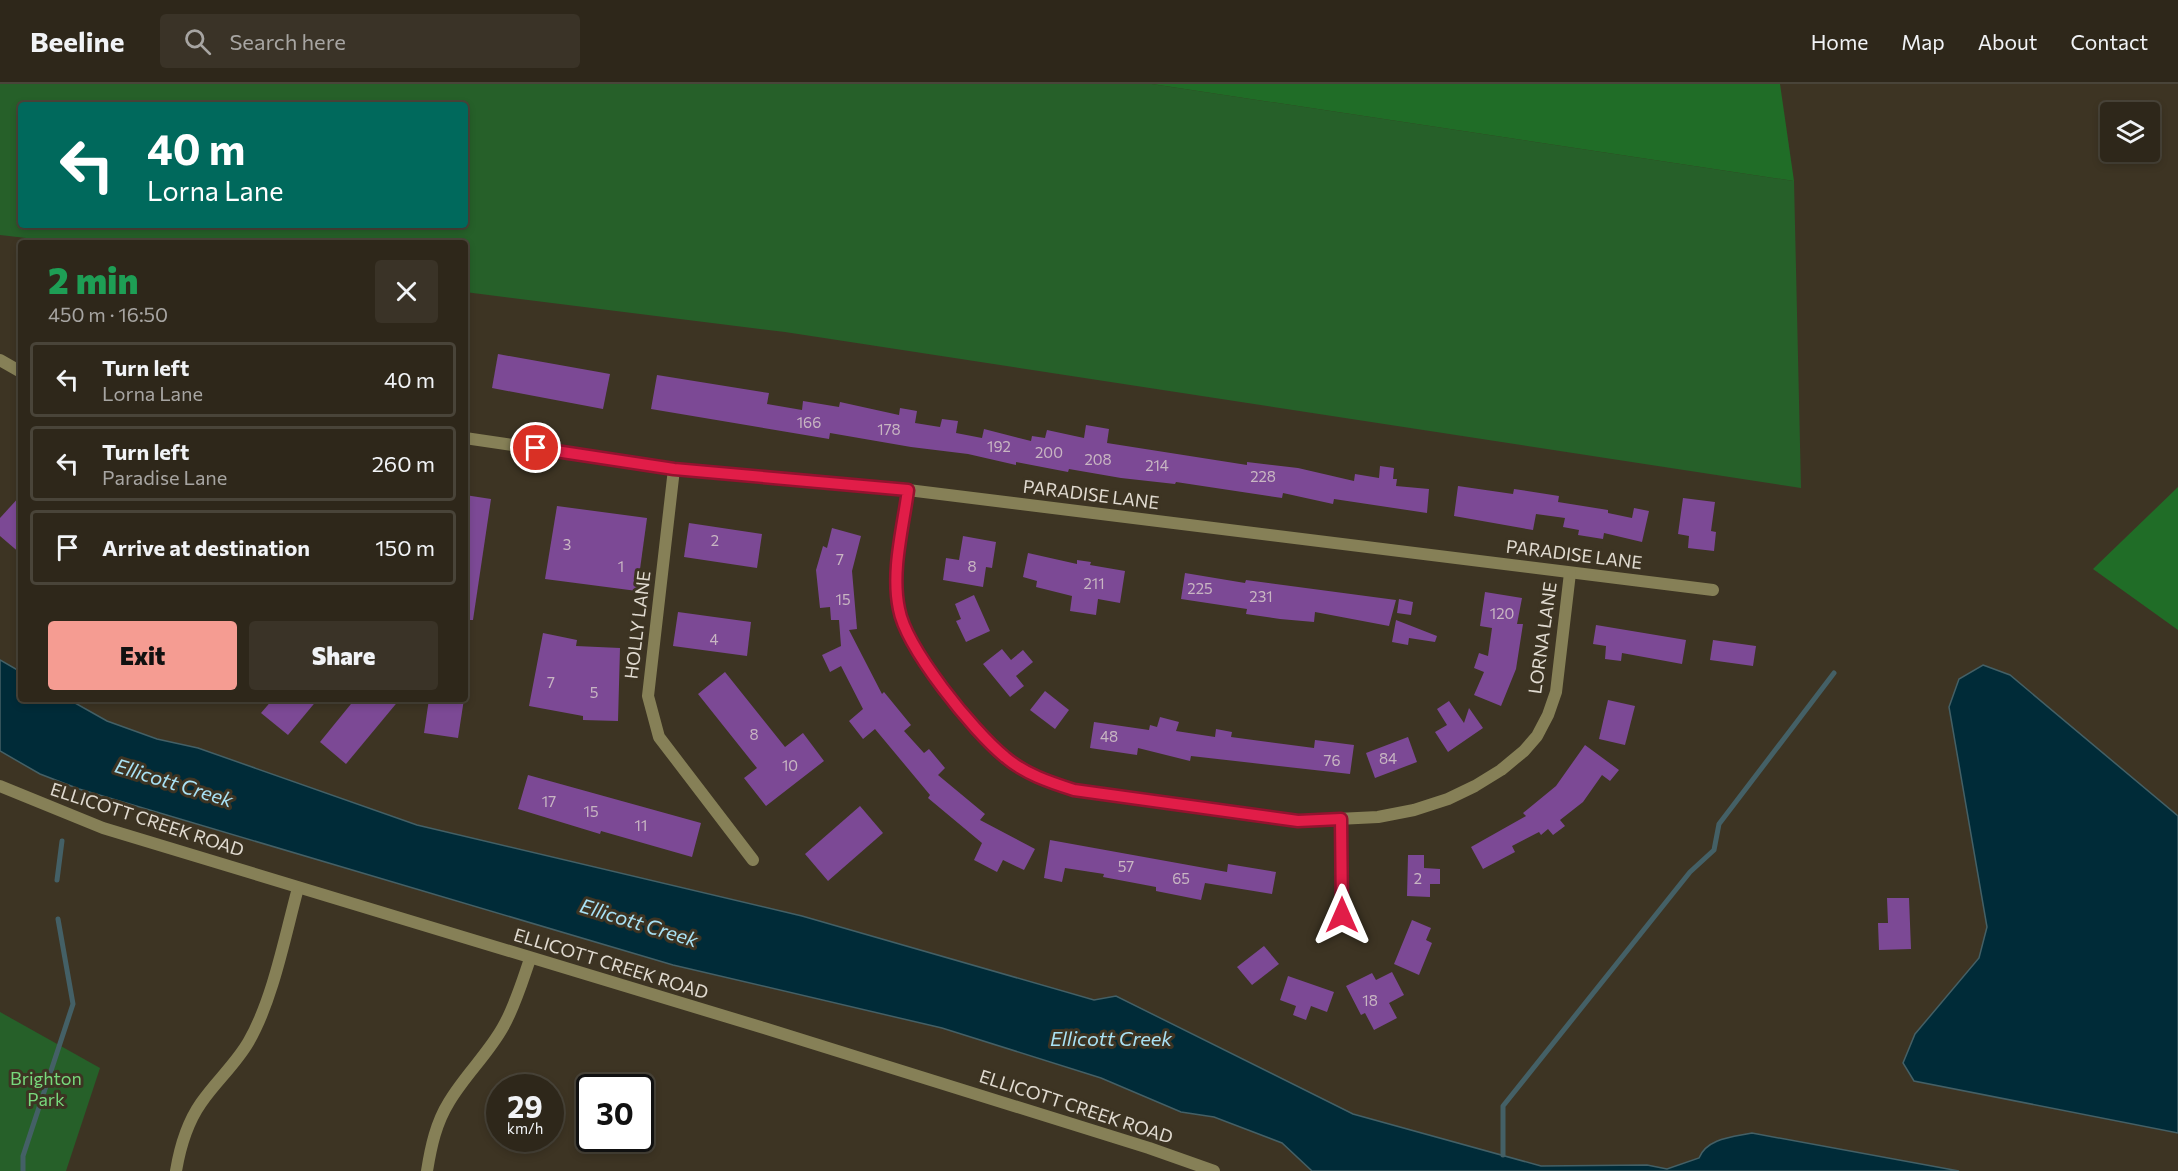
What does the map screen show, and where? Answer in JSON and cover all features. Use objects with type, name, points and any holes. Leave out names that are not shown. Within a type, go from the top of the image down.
[{"type":"street","points":[[0,360],[18,370]]},
{"type":"street","name":"PARADISE LANE","points":[[468,438],[674,469],[908,490],[1713,590]]},
{"type":"street","name":"HOLLY LANE","points":[[674,469],[648,696],[659,736],[753,860]]},
{"type":"street","name":"LORNA LANE","points":[[908,490],[896,581],[899,609],[906,633],[916,651],[984,738],[1005,758],[1047,781],[1074,790],[1298,821],[1378,817],[1414,810],[1448,799],[1484,781],[1524,751],[1537,736],[1556,692],[1570,573]]},
{"type":"street","name":"ELLICOTT CREEK ROAD","points":[[0,786],[103,828],[764,1028],[1149,1148],[1214,1171]]},
{"type":"street","points":[[1341,819],[1342,915]]},
{"type":"street","points":[[176,1171],[179,1150],[188,1125],[201,1103],[235,1063],[261,1017],[298,888]]},
{"type":"street","points":[[427,1171],[438,1125],[450,1101],[503,1027],[516,1002],[530,959]]},
{"type":"green space","points":[[0,84],[1152,84],[1794,181],[1801,488],[785,332],[468,292],[468,240],[44,240],[0,235]]},
{"type":"green space","points":[[1152,84],[1780,84],[1794,181]]},
{"type":"green space","points":[[2178,487],[2178,630],[2093,569]]},
{"type":"green space","name":"Brighton Park","points":[[0,1012],[100,1068],[66,1171],[0,1171]]},
{"type":"water","name":"Ellicott Creek","points":[[0,660],[18,670],[18,702],[73,702],[107,721],[157,739],[198,748],[417,825],[802,916],[1094,1000],[1116,996],[1353,1114],[1541,1166],[1647,1165],[1667,1169],[1699,1158],[1703,1151],[1714,1142],[1752,1133],[1959,1171],[1312,1171],[1282,1143],[1214,1117],[1181,1112],[1101,1078],[942,1028],[673,965],[79,789],[40,774],[0,751]]},
{"type":"water","points":[[1983,665],[2010,675],[2178,816],[2178,1133],[1914,1081],[1903,1063],[1915,1034],[1979,958],[1987,927],[1949,707],[1959,679]]},
{"type":"building","points":[[498,354],[610,374],[603,409],[492,388]]},
{"type":"building","points":[[657,375],[769,393],[767,404],[802,410],[803,401],[839,407],[840,402],[899,415],[900,408],[917,411],[915,423],[940,427],[942,419],[958,421],[956,433],[982,438],[984,429],[1031,441],[1032,436],[1045,438],[1047,430],[1084,438],[1086,425],[1109,429],[1107,443],[1247,465],[1247,462],[1298,468],[1354,481],[1355,474],[1379,478],[1380,466],[1394,468],[1393,479],[1397,479],[1396,486],[1429,489],[1427,513],[1334,499],[1333,504],[1283,493],[1282,498],[1176,482],[1175,484],[1121,478],[1069,469],[1068,472],[830,433],[829,439],[651,409]]},
{"type":"building","points":[[1458,486],[1513,494],[1514,489],[1559,496],[1558,502],[1608,510],[1608,513],[1632,518],[1634,508],[1649,511],[1642,542],[1604,533],[1603,539],[1578,535],[1579,530],[1563,527],[1565,518],[1536,514],[1533,530],[1454,516]]},
{"type":"building","points":[[468,495],[491,499],[473,620],[468,620]]},
{"type":"building","points":[[18,498],[18,551],[0,536],[0,518]]},
{"type":"building","points":[[1683,498],[1715,502],[1711,531],[1716,532],[1714,551],[1688,548],[1689,536],[1678,534]]},
{"type":"building","points":[[557,506],[647,518],[637,591],[545,579]]},
{"type":"building","points":[[689,523],[762,534],[757,568],[684,557]]},
{"type":"building","points":[[832,528],[861,536],[852,571],[857,629],[849,630],[882,694],[884,692],[911,725],[904,731],[924,753],[929,749],[945,768],[938,775],[985,814],[980,820],[1035,849],[1024,870],[1003,860],[997,872],[974,860],[982,843],[928,798],[930,795],[875,729],[863,739],[849,721],[863,709],[841,666],[830,672],[822,655],[841,646],[839,620],[831,620],[830,607],[820,608],[816,570],[823,546],[827,548]]},
{"type":"building","points":[[963,536],[996,542],[992,568],[986,567],[983,587],[943,580],[946,558],[959,560]]},
{"type":"building","points":[[1028,553],[1077,564],[1077,560],[1091,562],[1090,565],[1125,571],[1120,603],[1098,599],[1096,615],[1070,611],[1072,596],[1036,587],[1037,581],[1023,577]]},
{"type":"building","points":[[1185,573],[1245,583],[1246,580],[1396,600],[1389,626],[1315,612],[1314,622],[1280,619],[1246,614],[1247,609],[1181,599]]},
{"type":"building","points":[[1485,592],[1522,598],[1517,624],[1523,624],[1516,669],[1501,706],[1474,695],[1484,672],[1474,668],[1479,653],[1488,656],[1492,628],[1480,626]]},
{"type":"building","points":[[974,595],[990,631],[966,642],[956,621],[961,619],[955,604]]},
{"type":"building","points":[[1399,599],[1413,602],[1411,615],[1397,613]]},
{"type":"building","points":[[678,612],[751,622],[747,656],[673,646]]},
{"type":"building","points":[[1396,620],[1437,636],[1435,642],[1409,638],[1408,645],[1392,642]]},
{"type":"building","points":[[1596,625],[1686,640],[1682,664],[1622,653],[1621,661],[1605,659],[1606,646],[1593,644]]},
{"type":"building","points":[[543,633],[577,640],[576,646],[620,648],[618,721],[583,720],[583,716],[529,706]]},
{"type":"building","points":[[1713,640],[1756,646],[1753,666],[1710,660]]},
{"type":"building","points":[[1002,649],[1011,660],[1023,650],[1033,662],[1016,676],[1024,686],[1010,697],[983,664]]},
{"type":"building","points":[[725,672],[785,747],[803,733],[824,761],[766,806],[744,778],[757,768],[698,694]]},
{"type":"building","points":[[1045,691],[1069,710],[1055,729],[1030,710]]},
{"type":"building","points":[[1608,700],[1635,706],[1625,745],[1599,739]]},
{"type":"building","points":[[1449,701],[1464,723],[1469,708],[1483,728],[1448,752],[1435,732],[1447,725],[1437,709]]},
{"type":"building","points":[[270,702],[316,702],[288,735],[261,713]]},
{"type":"building","points":[[353,702],[398,702],[346,764],[320,742]]},
{"type":"building","points":[[429,702],[464,702],[458,738],[424,733]]},
{"type":"building","points":[[1160,717],[1179,722],[1176,731],[1215,737],[1216,729],[1232,732],[1231,737],[1314,748],[1315,740],[1354,745],[1350,774],[1191,756],[1190,761],[1138,748],[1137,755],[1090,748],[1094,722],[1149,730],[1150,725],[1157,727]]},
{"type":"building","points":[[1408,737],[1417,762],[1375,778],[1366,753]]},
{"type":"building","points":[[1585,745],[1619,770],[1610,781],[1602,775],[1583,802],[1560,820],[1565,826],[1553,835],[1548,829],[1541,835],[1539,832],[1512,846],[1515,852],[1483,869],[1471,847],[1526,816],[1523,813],[1556,786]]},
{"type":"building","points":[[528,775],[701,823],[692,857],[601,831],[600,834],[518,809]]},
{"type":"building","points":[[860,806],[883,833],[828,881],[805,854]]},
{"type":"building","points":[[1050,840],[1227,872],[1228,864],[1276,872],[1272,894],[1205,883],[1201,900],[1156,891],[1156,887],[1103,877],[1104,874],[1065,868],[1062,882],[1044,878]]},
{"type":"building","points":[[1408,855],[1424,855],[1424,868],[1440,869],[1440,884],[1430,884],[1430,897],[1407,896]]},
{"type":"building","points":[[1887,898],[1909,898],[1911,949],[1879,950],[1878,923],[1888,923]]},
{"type":"building","points":[[1412,920],[1431,928],[1426,940],[1432,943],[1419,975],[1394,964]]},
{"type":"building","points":[[1264,946],[1279,964],[1252,985],[1237,967]]},
{"type":"building","points":[[1392,972],[1404,995],[1389,1003],[1397,1018],[1374,1030],[1365,1013],[1361,1015],[1346,986],[1372,973],[1376,980]]},
{"type":"building","points":[[1288,976],[1334,992],[1327,1012],[1311,1006],[1306,1020],[1293,1015],[1296,1006],[1280,1000]]},
{"type":"waterway","points":[[1503,1155],[1503,1106],[1690,872],[1714,850],[1719,824],[1834,673]]},
{"type":"waterway","points":[[57,880],[62,841]]},
{"type":"waterway","points":[[23,1171],[23,1156],[73,1004],[58,919]]},
{"type":"route","points":[[536,448],[674,469],[908,490],[896,581],[899,609],[906,633],[916,651],[984,738],[1005,758],[1025,771],[1074,790],[1298,821],[1341,819],[1342,915]]}]
